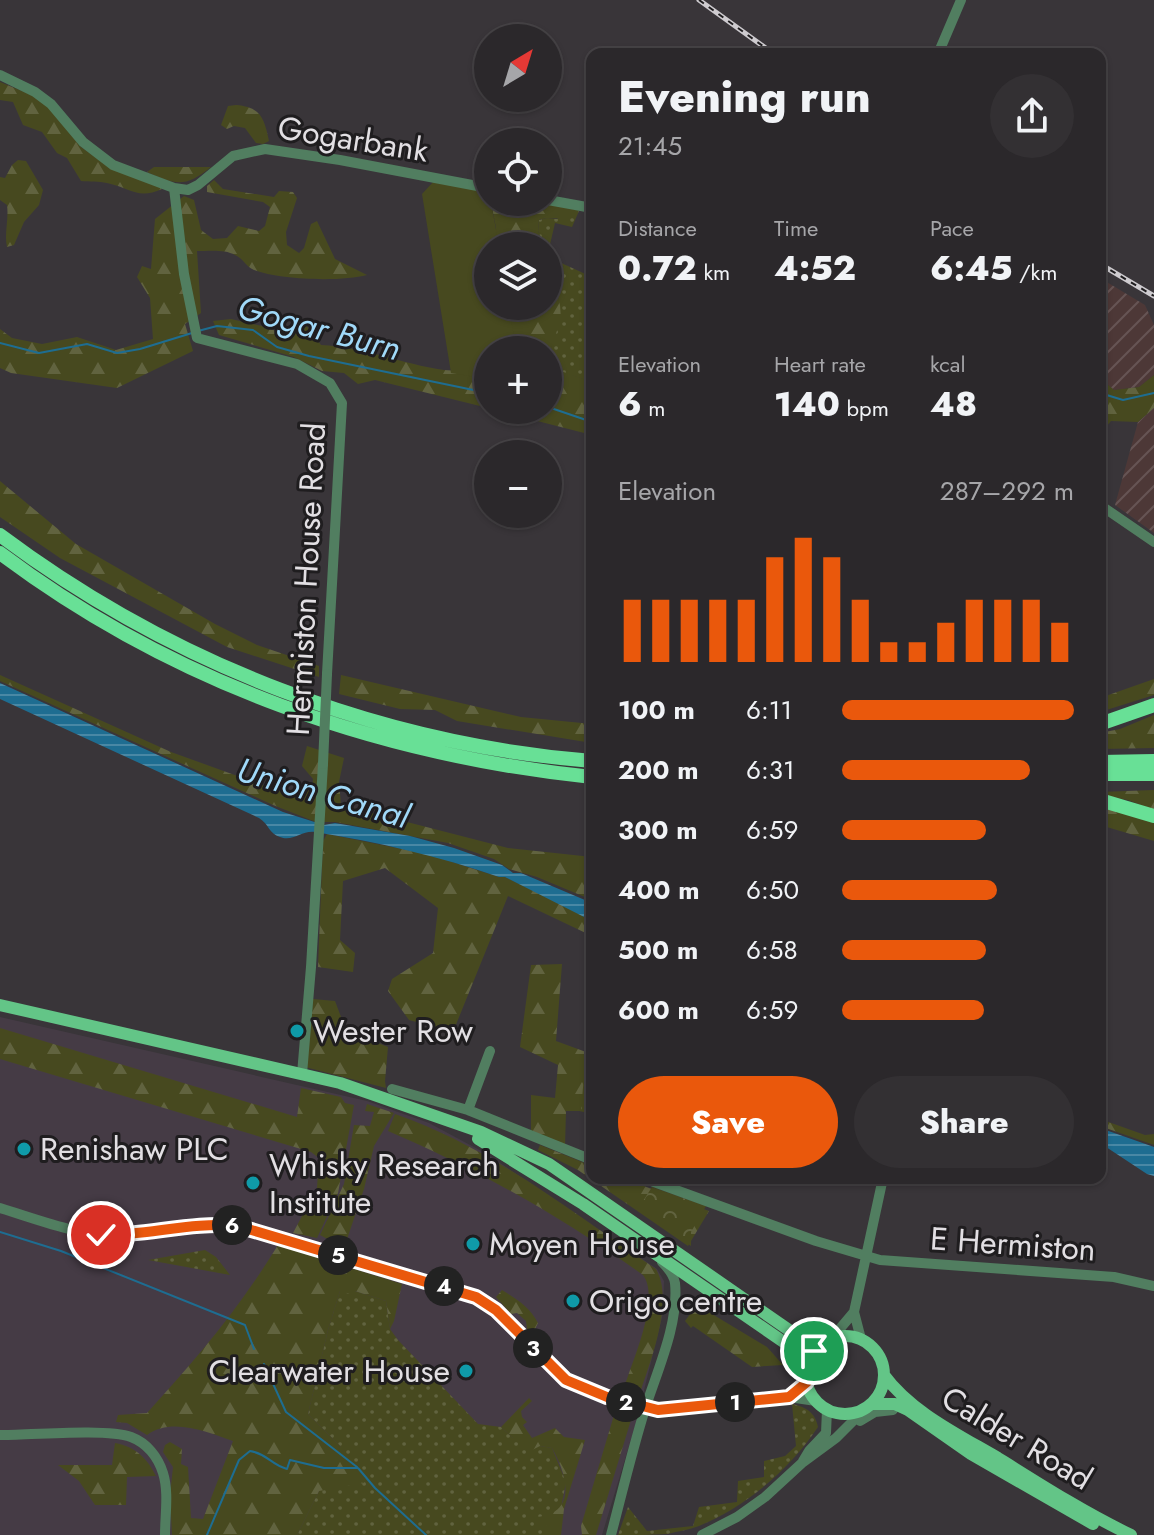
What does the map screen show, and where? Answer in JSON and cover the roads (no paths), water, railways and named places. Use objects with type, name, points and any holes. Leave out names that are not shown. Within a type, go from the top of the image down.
[{"type":"highway","points":[[0,535],[51,573],[112,611],[190,653],[276,689],[418,733],[490,748],[586,760]]},
{"type":"highway","points":[[0,553],[35,580],[102,622],[185,666],[266,702],[366,736],[457,758],[586,776]]},
{"type":"highway","points":[[1106,722],[1154,705]]},
{"type":"highway","points":[[1106,762],[1154,761]]},
{"type":"highway","points":[[1106,774],[1154,774]]},
{"type":"highway","points":[[1106,802],[1154,816]]},
{"type":"main road","points":[[0,1005],[302,1074],[373,1093],[481,1132],[549,1164],[802,1339],[815,1343],[831,1339],[847,1336],[861,1339],[878,1354],[884,1375],[883,1385],[868,1406],[846,1414],[827,1410],[816,1401],[807,1382],[807,1368],[814,1351],[831,1339]]},
{"type":"main road","points":[[440,1118],[535,1172],[640,1242],[788,1345],[807,1368]]},
{"type":"main road","name":"Calder Road","points":[[884,1375],[904,1398],[933,1418],[1029,1478],[1131,1535]]},
{"type":"main road","name":"Calder Road","points":[[868,1406],[895,1404],[908,1410],[971,1454],[1113,1535]]},
{"type":"street","points":[[941,48],[961,0]]},
{"type":"street","points":[[0,75],[35,92],[51,104],[83,142],[113,165],[174,188]]},
{"type":"street","name":"Gogarbank","points":[[174,188],[188,190],[233,156],[265,149],[474,185]]},
{"type":"street","name":"Hermiston House Road","points":[[174,188],[184,274],[197,338],[297,364],[330,383],[342,403],[311,967],[302,1074]]},
{"type":"street","points":[[562,203],[586,207]]},
{"type":"street","points":[[1106,509],[1154,542]]},
{"type":"street","points":[[468,1110],[490,1051]]},
{"type":"street","points":[[392,1089],[468,1110],[586,1158]]},
{"type":"street","name":"E Hermiston","points":[[660,1184],[880,1260],[1114,1277],[1154,1286]]},
{"type":"street","points":[[831,1339],[854,1312],[882,1184]]},
{"type":"street","points":[[0,1208],[101,1235],[124,1236],[214,1224],[238,1226],[454,1289],[489,1304],[566,1380],[594,1393],[658,1410],[789,1397],[816,1401]]},
{"type":"street","points":[[611,1535],[646,1407],[667,1348],[675,1282],[669,1269],[640,1242]]},
{"type":"street","points":[[854,1312],[861,1339]]},
{"type":"street","points":[[789,1397],[807,1382]]},
{"type":"street","points":[[836,1438],[868,1406]]},
{"type":"street","points":[[802,1463],[826,1433],[827,1410]]},
{"type":"street","points":[[702,1535],[752,1507],[802,1463],[865,1417],[883,1410],[897,1411],[932,1428]]},
{"type":"street","points":[[0,1435],[128,1435],[147,1446],[156,1456],[166,1485],[165,1535]]},
{"type":"water","points":[[0,683],[283,812],[324,825],[335,823],[410,836],[502,865],[513,873],[521,873],[586,900],[586,918],[505,877],[431,856],[315,832],[289,838],[276,836],[259,818],[0,699]]},
{"type":"water","points":[[1106,1130],[1154,1147],[1154,1176],[1106,1147]]},
{"type":"waterway","name":"Gogar Burn","points":[[198,331],[217,326],[253,330],[277,347],[309,356],[474,390]]},
{"type":"waterway","name":"Gogar Burn","points":[[0,343],[39,353],[87,344],[117,353],[192,333]]},
{"type":"waterway","name":"Gogar Burn","points":[[1106,395],[1123,400],[1154,393]]},
{"type":"waterway","name":"Gogar Burn","points":[[562,412],[586,420]]},
{"type":"waterway","points":[[0,1232],[61,1251],[245,1325],[254,1349]]},
{"type":"waterway","points":[[264,1364],[286,1412],[357,1467]]},
{"type":"waterway","points":[[207,1535],[239,1460],[250,1451],[287,1469],[290,1460],[324,1468],[358,1468],[426,1535]]},
{"type":"railway","points":[[699,0],[766,48]]},
{"type":"railway","points":[[1106,268],[1154,296]]},
{"type":"place","name":"Wester Row","points":[[297,1031]]},
{"type":"place","name":"Renishaw PLC","points":[[24,1149]]},
{"type":"place","name":"Whisky Research Institute","points":[[253,1183]]},
{"type":"place","name":"Moyen House","points":[[473,1244]]},
{"type":"place","name":"Origo centre","points":[[573,1301]]},
{"type":"place","name":"Clearwater House","points":[[466,1371]]},
{"type":"water label","name":"Union Canal","points":[[323,793]]}]
